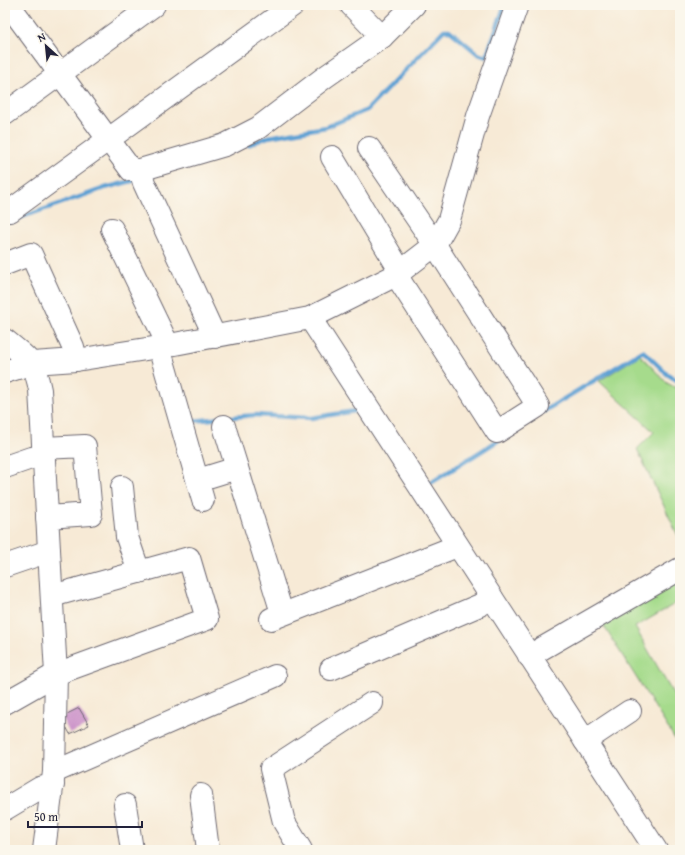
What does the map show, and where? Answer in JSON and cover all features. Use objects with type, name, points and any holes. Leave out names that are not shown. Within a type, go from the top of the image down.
[{"type":"street","points":[[5,114],[154,5]]},
{"type":"street","points":[[5,210],[10,210],[293,5]]},
{"type":"street","points":[[351,5],[382,37]]},
{"type":"street","points":[[142,176],[226,145],[258,128],[325,77],[382,37],[414,5]]},
{"type":"street","points":[[5,372],[33,363],[75,354],[163,346],[310,318],[398,274],[435,245],[449,220],[478,116],[518,5]]},
{"type":"street","points":[[10,7],[131,170],[142,176],[215,337]]},
{"type":"street","points":[[332,157],[398,274],[498,432],[538,406],[435,245],[369,148]]},
{"type":"street","points":[[112,229],[163,346],[201,490],[237,468]]},
{"type":"street","points":[[5,264],[31,254],[75,354]]},
{"type":"street","points":[[310,318],[486,602],[529,656],[656,850]]},
{"type":"street","points":[[5,340],[33,363],[37,372],[40,390],[39,455],[47,517],[43,553],[52,596],[56,674],[44,850]]},
{"type":"street","points":[[224,426],[237,468],[276,616],[452,548]]},
{"type":"street","points":[[5,466],[39,455],[85,446],[91,514],[47,517]]},
{"type":"street","points":[[122,487],[127,537],[139,572]]},
{"type":"street","points":[[5,566],[43,553]]},
{"type":"street","points":[[5,703],[56,674],[206,619],[189,558],[52,596]]},
{"type":"street","points":[[529,656],[680,569]]},
{"type":"street","points":[[331,669],[486,602]]},
{"type":"street","points":[[5,809],[49,782],[275,676]]},
{"type":"street","points":[[301,850],[284,822],[271,769],[372,703]]},
{"type":"street","points":[[585,741],[630,711]]},
{"type":"street","points":[[201,795],[208,850]]},
{"type":"street","points":[[125,805],[132,850]]},
{"type":"green space","points":[[640,355],[667,383],[680,390],[680,540],[637,449],[654,432],[599,381]]},
{"type":"green space","points":[[680,580],[680,601],[635,627],[680,706],[680,747],[600,620]]},
{"type":"building","points":[[79,708],[89,725],[70,734],[61,717]]},
{"type":"waterway","points":[[248,145],[268,137],[326,127],[367,110],[444,30],[449,30],[478,54],[486,57],[505,5]]},
{"type":"waterway","points":[[5,223],[105,188],[136,180]]},
{"type":"waterway","points":[[544,411],[643,351],[667,374],[680,382]]},
{"type":"waterway","points":[[188,419],[191,421],[255,415],[311,418],[361,410],[362,412]]},
{"type":"waterway","points":[[426,486],[499,440]]}]
